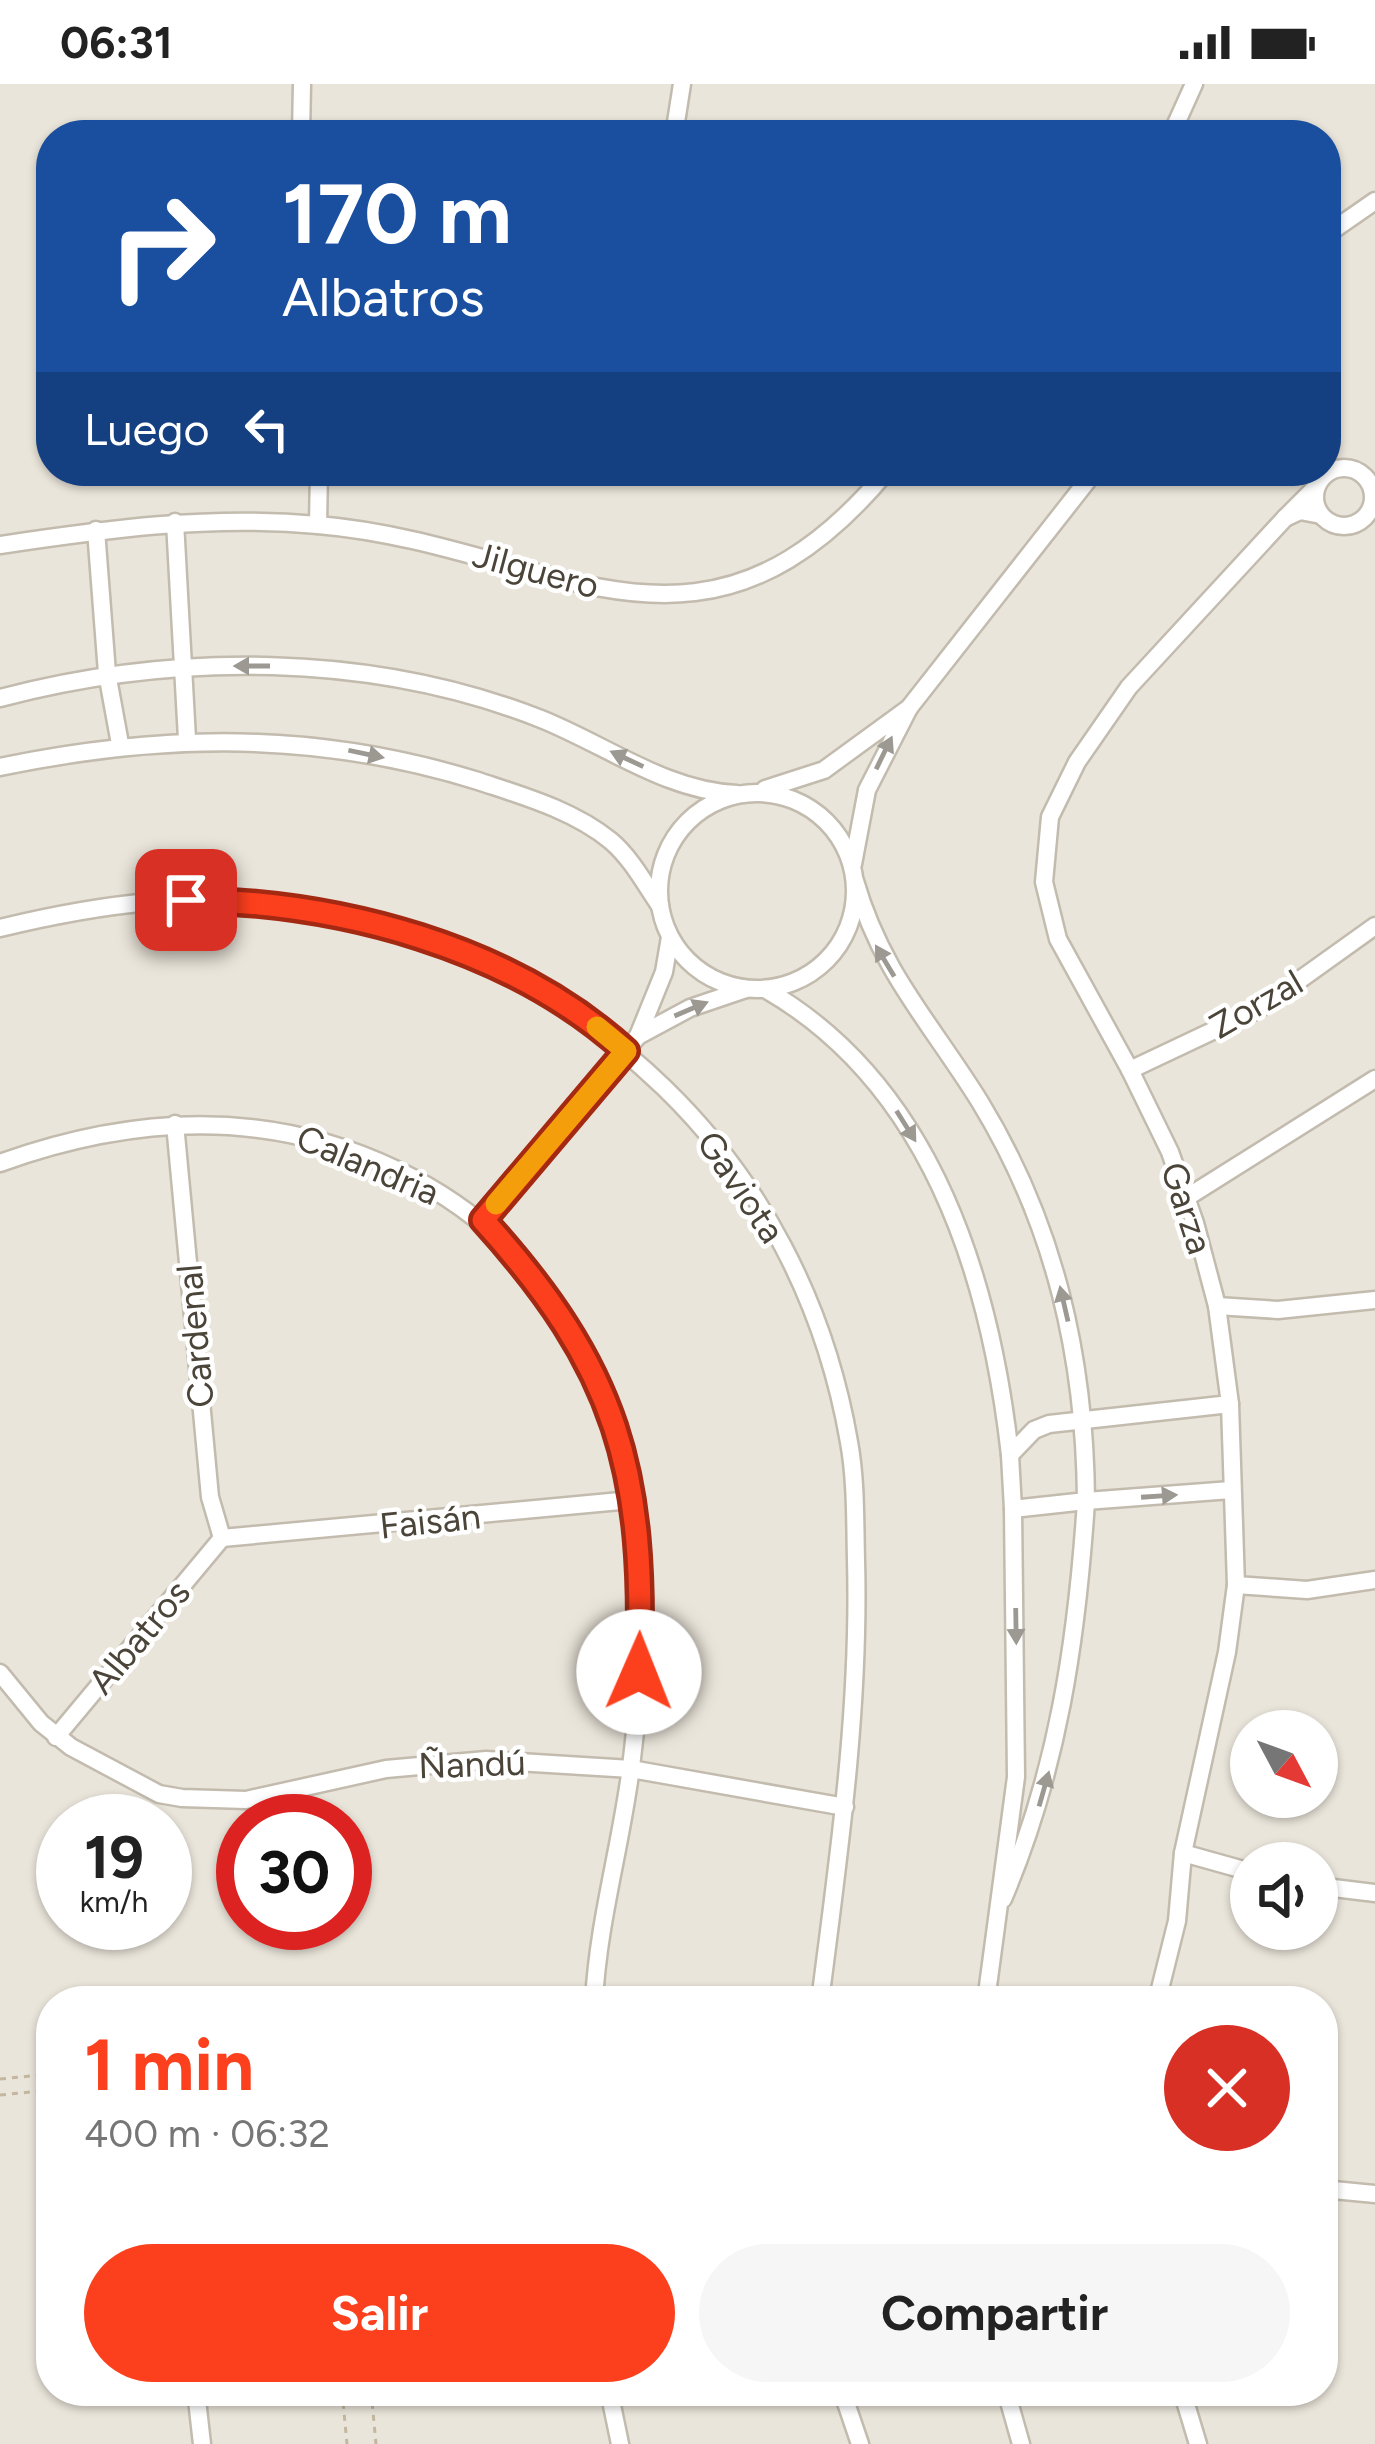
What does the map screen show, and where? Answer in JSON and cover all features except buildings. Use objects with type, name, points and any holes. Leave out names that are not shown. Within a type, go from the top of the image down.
[{"type":"street","points":[[302,84],[302,120]]},
{"type":"street","points":[[676,120],[682,84]]},
{"type":"street","points":[[1178,120],[1195,84]]},
{"type":"street","points":[[1341,225],[1375,201]]},
{"type":"street","points":[[1286,518],[1300,511],[1321,515],[1334,524],[1357,524],[1369,513],[1372,490],[1351,469],[1341,470]]},
{"type":"street","points":[[318,525],[319,486]]},
{"type":"street","name":"Jilguero","points":[[0,544],[145,523],[318,525],[450,547],[639,597],[684,596],[757,576],[807,550],[851,515],[875,486]]},
{"type":"street","points":[[632,1043],[690,1008],[798,980],[838,947],[852,916],[867,790],[909,708],[1083,486]]},
{"type":"street","name":"Garza","points":[[1161,1986],[1177,1921],[1183,1853],[1227,1652],[1236,1585],[1230,1404],[1216,1306],[1186,1198],[1130,1070],[1058,940],[1044,881],[1050,817],[1077,762],[1129,687],[1317,486]]},
{"type":"street","points":[[1318,486],[1315,500],[1321,515]]},
{"type":"street","points":[[176,522],[188,740]]},
{"type":"street","points":[[96,530],[107,673],[120,744]]},
{"type":"street","points":[[0,698],[107,673],[183,667],[277,666],[430,687],[538,717],[685,786],[782,796],[810,808],[833,829],[885,962],[978,1100],[1028,1192],[1059,1282],[1085,1419],[1086,1501],[1058,1739],[1032,1830],[1003,1898]]},
{"type":"street","points":[[660,907],[660,874],[681,829],[706,807],[824,770],[909,708]]},
{"type":"street","points":[[0,767],[120,744],[188,740],[329,747],[509,791],[568,814],[613,843],[660,907],[670,937],[702,973],[756,989],[804,1012],[848,1047],[897,1112],[941,1187],[986,1306],[1010,1455],[1016,1777],[988,1986]]},
{"type":"street","name":"Gaviota","points":[[0,928],[143,902],[234,900],[307,907],[403,933],[484,964],[632,1043],[742,1175],[820,1326],[849,1442],[855,1503],[857,1708],[822,1986]]},
{"type":"street","name":"Zorzal","points":[[1130,1070],[1258,1009],[1375,926]]},
{"type":"street","points":[[483,1220],[632,1043],[664,972],[670,937]]},
{"type":"street","points":[[1186,1198],[1375,1079]]},
{"type":"street","name":"Calandria","points":[[0,1163],[67,1141],[175,1124],[253,1124],[327,1141],[406,1174],[483,1220],[540,1282],[585,1350],[612,1417],[631,1500],[640,1637],[631,1769],[595,1986]]},
{"type":"street","name":"Cardenal","points":[[175,1124],[210,1497],[226,1539]]},
{"type":"street","points":[[1216,1306],[1278,1310],[1375,1300]]},
{"type":"street","points":[[1010,1455],[1034,1430],[1085,1419],[1230,1404]]},
{"type":"street","points":[[1013,1510],[1232,1490]]},
{"type":"street","name":"Faisán","points":[[226,1539],[631,1500]]},
{"type":"street","name":"Albatros","points":[[56,1737],[226,1539]]},
{"type":"street","points":[[1236,1585],[1307,1590],[1375,1580]]},
{"type":"street","name":"Ñandú","points":[[0,1673],[56,1737],[94,1763],[159,1794],[211,1802],[273,1796],[417,1763],[486,1760],[631,1769],[845,1807]]},
{"type":"street","points":[[1183,1853],[1230,1866]]},
{"type":"street","points":[[1338,1889],[1375,1893]]},
{"type":"street","points":[[1338,2190],[1375,2194]]},
{"type":"street","points":[[198,2406],[202,2444]]},
{"type":"street","points":[[612,2406],[620,2444]]},
{"type":"street","points":[[847,2406],[860,2444]]},
{"type":"street","points":[[1011,2406],[1022,2444]]},
{"type":"street","points":[[1187,2406],[1198,2444]]},
{"type":"path","points":[[0,2079],[36,2075]]},
{"type":"path","points":[[0,2096],[36,2092]]},
{"type":"path","points":[[343,2406],[347,2444]]},
{"type":"path","points":[[372,2406],[376,2444]]},
{"type":"shaded area","points":[[0,84],[1375,84],[1375,2444],[0,2444]]},
{"type":"slow traffic","points":[[496,1204],[626,1051],[597,1027]]},
{"type":"route","points":[[186,900],[307,907],[447,948],[568,1007],[626,1051],[483,1220],[555,1303],[585,1350],[605,1396],[625,1459],[631,1500],[639,1581],[639,1672]]}]
